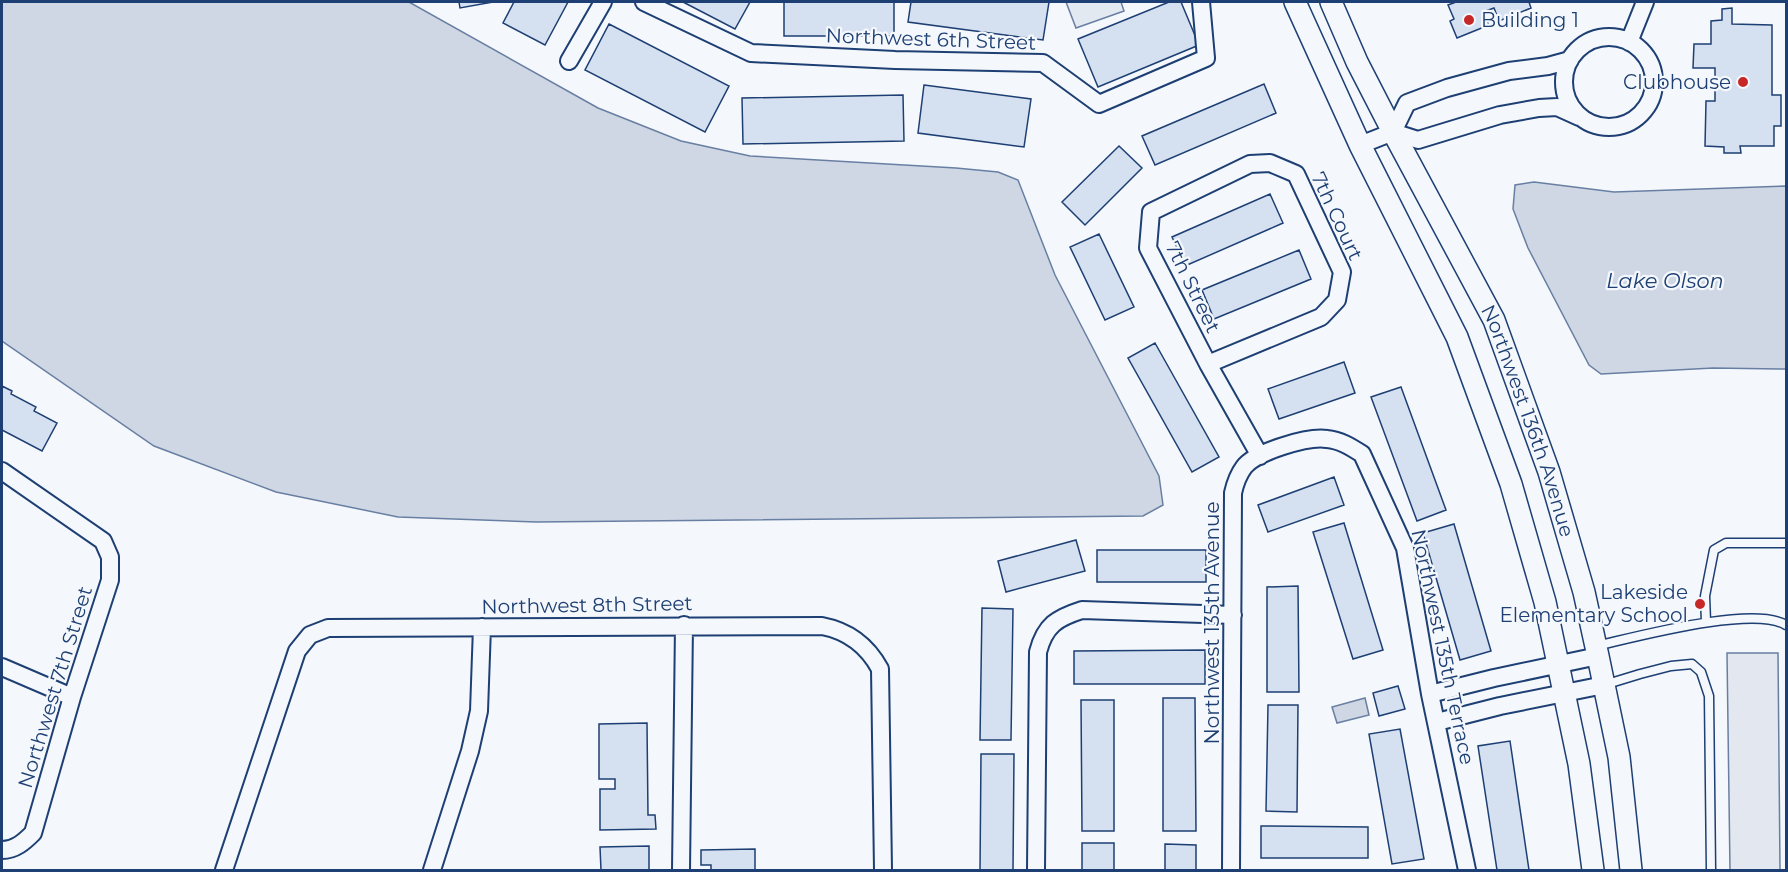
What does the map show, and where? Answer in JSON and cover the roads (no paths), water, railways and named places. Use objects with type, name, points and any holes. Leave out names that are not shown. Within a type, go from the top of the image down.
[{"type":"street","points":[[568,61],[603,2]]},
{"type":"street","name":"Northwest 6th Street","points":[[644,2],[751,53],[895,60],[1043,63],[1099,104],[1206,58],[1201,2]]},
{"type":"street","name":"Northwest 136th Avenue","points":[[1295,2],[1360,145],[1457,337],[1511,484],[1545,602],[1579,764],[1593,870]]},
{"type":"street","name":"Northwest 136th Avenue","points":[[1330,2],[1357,62],[1393,132],[1494,320],[1549,472],[1584,592],[1619,757],[1631,870]]},
{"type":"street","points":[[1629,42],[1645,2]]},
{"type":"street","points":[[1360,145],[1393,132],[1418,140],[1500,115],[1539,108],[1557,107],[1584,120],[1598,126],[1612,128],[1627,124],[1640,116],[1649,104],[1654,90],[1655,76],[1650,61],[1642,51],[1629,42],[1613,36],[1598,38],[1578,48],[1566,68],[1563,82],[1566,97],[1573,110],[1584,120]]},
{"type":"street","points":[[1393,132],[1407,103],[1429,94],[1509,71],[1548,66],[1570,60]]},
{"type":"street","name":"7th Street","points":[[1208,364],[1148,248],[1151,212],[1250,164],[1270,164]]},
{"type":"street","name":"7th Court","points":[[1208,364],[1321,317],[1337,300],[1342,272],[1296,174],[1270,164]]},
{"type":"street","points":[[1208,364],[1260,456]]},
{"type":"street","name":"Northwest 135th Terrace","points":[[1260,456],[1298,442],[1327,439],[1349,446],[1362,454],[1405,548],[1430,694],[1467,870]]},
{"type":"street","name":"Northwest 135th Avenue","points":[[1231,870],[1233,493],[1237,478],[1245,465],[1260,456]]},
{"type":"street","name":"Northwest 7th Street","points":[[2,471],[103,541],[110,557],[111,580],[72,697],[33,833],[22,843],[4,850]]},
{"type":"street","points":[[1036,870],[1038,652],[1042,636],[1052,624],[1066,615],[1082,610],[1233,615]]},
{"type":"street","points":[[681,870],[684,625]]},
{"type":"street","name":"Northwest 8th Street","points":[[224,870],[297,651],[310,635],[337,627],[684,625],[822,626],[837,629],[862,644],[873,655],[880,669],[883,870]]},
{"type":"street","points":[[432,870],[470,751],[479,711],[482,627]]},
{"type":"street","points":[[1430,694],[1558,664],[1597,651]]},
{"type":"street","points":[[2,667],[72,697]]},
{"type":"street","points":[[1437,722],[1604,685]]},
{"type":"lane","points":[[1706,622],[1705,596],[1714,550],[1726,543],[1786,543]]},
{"type":"lane","points":[[1597,651],[1706,622],[1767,619],[1786,625]]},
{"type":"lane","points":[[1604,685],[1671,666],[1692,664],[1701,672],[1709,696],[1711,870]]},
{"type":"water","points":[[2,2],[409,2],[598,108],[681,141],[750,156],[956,168],[998,172],[1018,180],[1055,275],[1159,476],[1163,505],[1143,516],[536,522],[398,517],[276,492],[154,446],[2,341]]},
{"type":"water","name":"Lake Olson","points":[[1534,182],[1614,192],[1786,186],[1786,369],[1713,368],[1601,374],[1589,365],[1528,248],[1513,209],[1515,185]]},
{"type":"water","points":[[1365,698],[1369,715],[1337,723],[1332,707]]},
{"type":"place","name":"Building 1","points":[[1469,20]]},
{"type":"place","name":"Clubhouse","points":[[1743,82]]},
{"type":"place","name":"Lakeside Elementary School","points":[[1700,604]]}]
